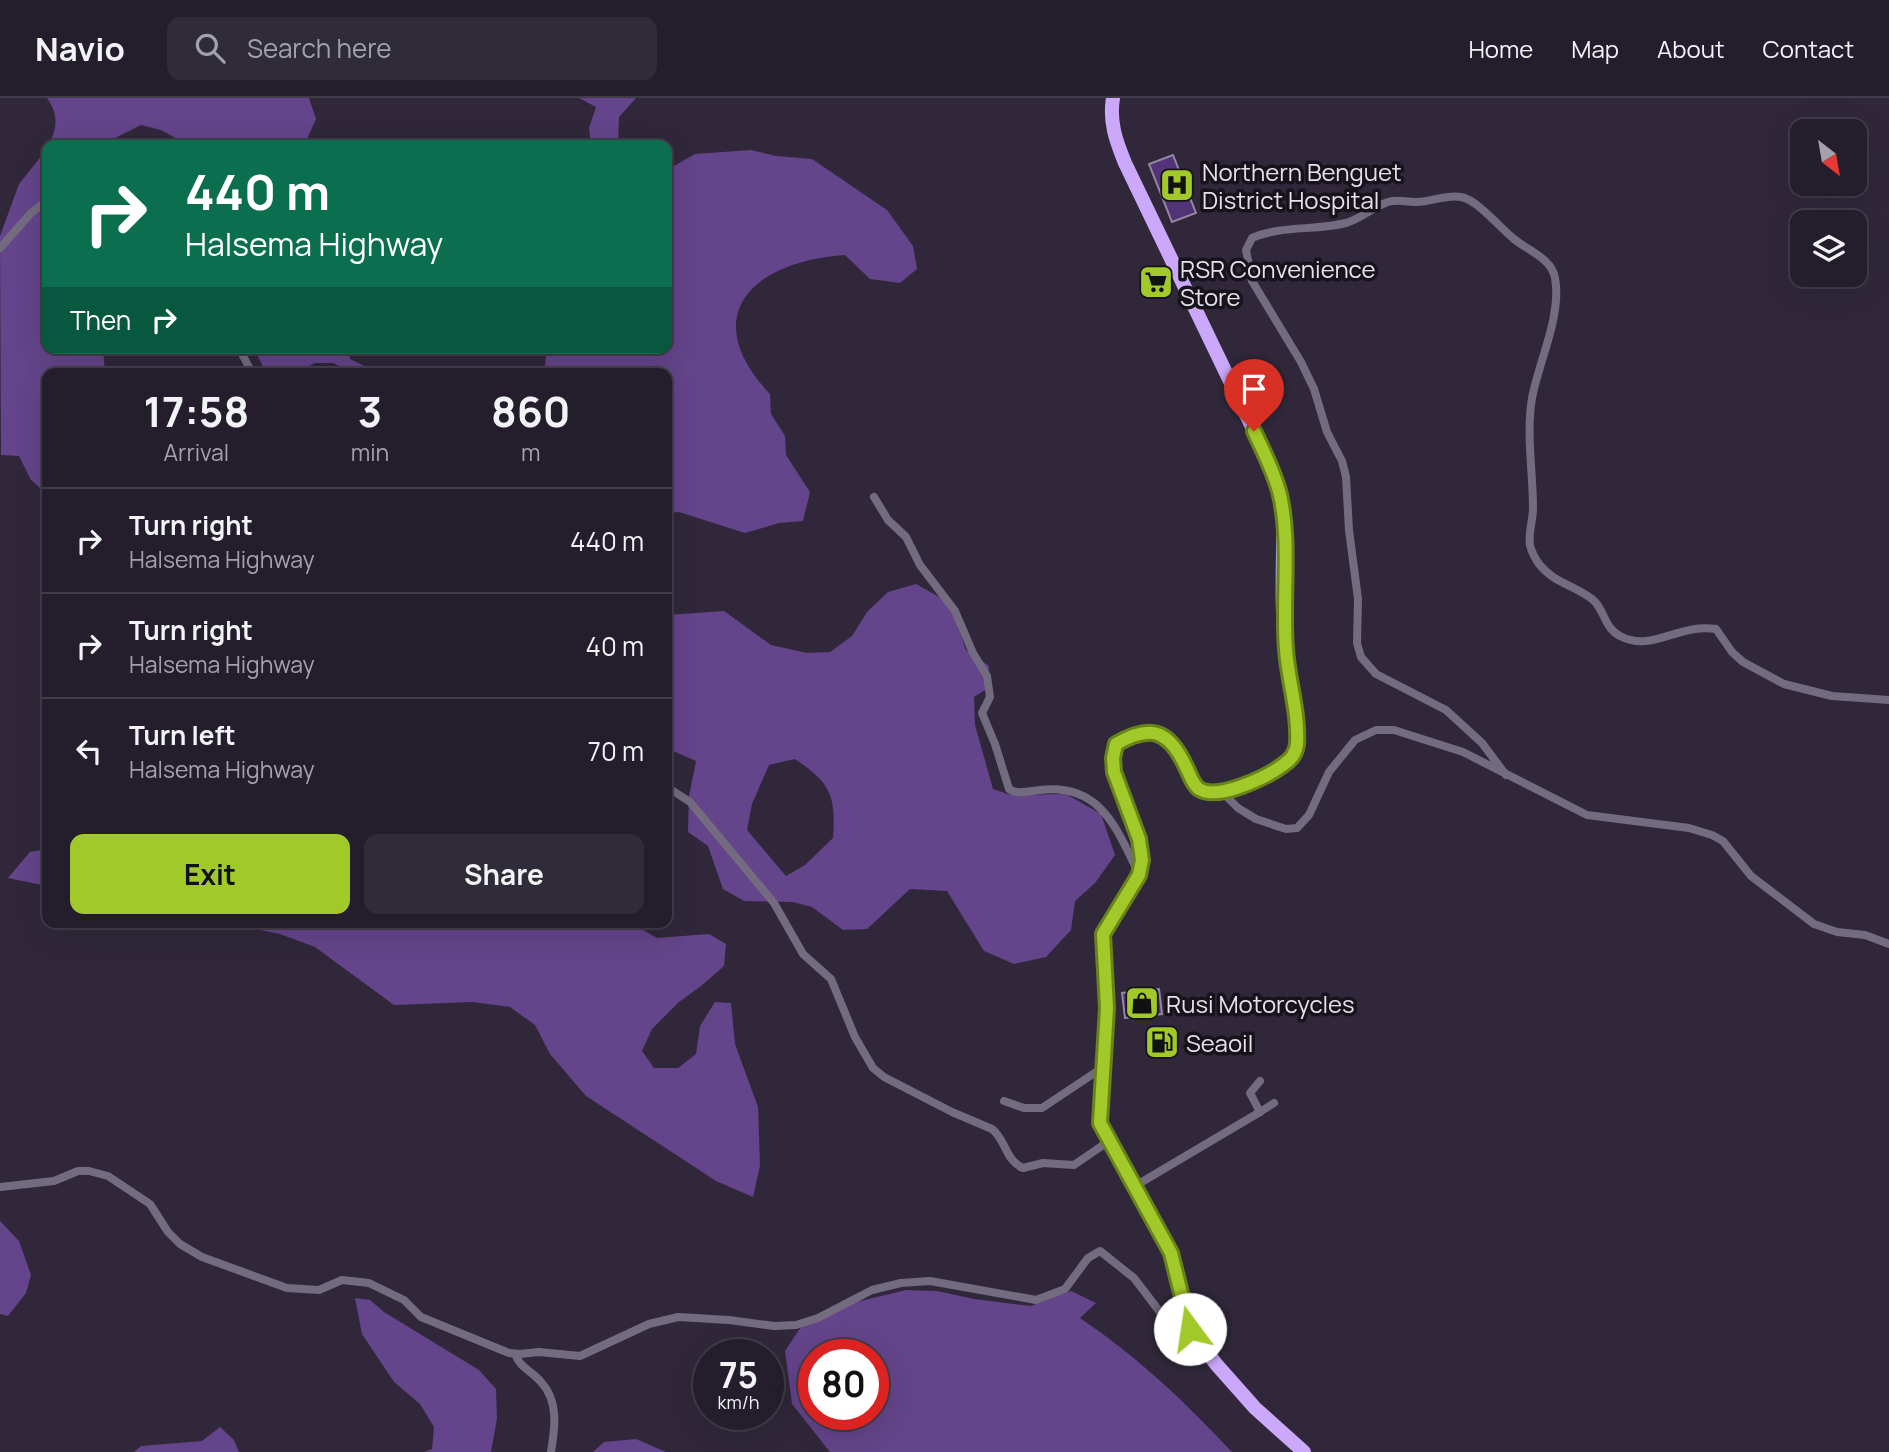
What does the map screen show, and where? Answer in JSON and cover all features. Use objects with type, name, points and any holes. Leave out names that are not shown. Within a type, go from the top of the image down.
[{"type":"highway","points":[[1113,98],[1110,115],[1114,137],[1276,482],[1283,514],[1286,651],[1293,690],[1297,744],[1293,756],[1284,765],[1222,792],[1209,793],[1198,789],[1172,742],[1150,731],[1132,734],[1116,744],[1114,772],[1141,848],[1139,875],[1103,934],[1107,1008],[1100,1123],[1171,1253],[1190,1329],[1216,1364],[1255,1408],[1304,1452]]},
{"type":"street","points":[[1506,775],[1482,743],[1446,710],[1376,674],[1361,657],[1357,643],[1358,599],[1349,530],[1346,477],[1327,432],[1314,389],[1301,362],[1252,281],[1246,250],[1252,237],[1283,230],[1306,230],[1348,223],[1379,206],[1402,199],[1413,202],[1451,196],[1470,200],[1515,240],[1547,262],[1555,277],[1552,324],[1539,367],[1531,413],[1533,520],[1530,544],[1537,562],[1550,576],[1591,598],[1598,605],[1611,630],[1632,641],[1655,641],[1687,628],[1700,626],[1716,629],[1732,652],[1743,662],[1784,684],[1832,696],[1889,700]]},
{"type":"street","points":[[0,248],[30,213],[42,205]]},
{"type":"street","points":[[874,497],[888,520],[906,537],[920,565],[955,611],[973,653],[987,676],[990,692],[982,713],[1009,789],[1015,793],[1066,790],[1092,800],[1111,820],[1139,875]]},
{"type":"street","points":[[1222,792],[1238,808],[1256,819],[1286,829],[1297,828],[1309,815],[1329,772],[1355,740],[1376,730],[1394,730],[1421,736],[1464,752],[1587,816],[1689,828],[1712,835],[1723,841],[1751,876],[1814,924],[1837,932],[1865,935],[1889,944]]},
{"type":"street","points":[[672,789],[690,802],[774,903],[803,954],[831,979],[855,1037],[873,1068],[884,1077],[992,1129],[997,1133],[1010,1159],[1023,1168],[1043,1163],[1074,1165],[1109,1141]]},
{"type":"street","points":[[1004,1101],[1024,1108],[1042,1108],[1105,1066]]},
{"type":"street","points":[[1260,1081],[1250,1090],[1260,1112]]},
{"type":"street","points":[[1135,1186],[1274,1103]]},
{"type":"street","points":[[0,1187],[54,1181],[78,1171],[108,1177],[150,1204],[168,1232],[180,1244],[202,1258],[287,1289],[319,1290],[342,1280],[369,1283],[404,1300],[421,1317],[515,1354],[540,1352],[580,1356],[649,1324],[678,1317],[774,1326],[796,1325],[817,1318],[873,1290],[901,1283],[930,1281],[1036,1300],[1065,1289],[1088,1258],[1100,1251],[1134,1278],[1166,1320],[1190,1329]]},
{"type":"street","points":[[515,1354],[519,1365],[541,1381],[551,1396],[555,1429],[551,1452]]},
{"type":"shaded area","points":[[47,98],[309,98],[316,119],[306,140],[179,140],[161,130],[141,125],[114,140],[51,140],[54,132],[54,110]]},
{"type":"shaded area","points":[[579,98],[636,98],[619,117],[618,140],[590,140],[589,128],[596,107]]},
{"type":"shaded area","points":[[751,150],[776,156],[812,159],[887,210],[913,246],[917,269],[900,283],[870,279],[845,255],[813,259],[785,268],[762,281],[746,297],[737,316],[737,339],[748,365],[770,394],[771,414],[785,436],[786,455],[810,492],[803,521],[779,523],[745,533],[679,512],[672,513],[672,368],[545,368],[546,354],[672,354],[672,167],[695,154]]},
{"type":"shaded area","points":[[42,155],[42,354],[103,354],[105,368],[42,368],[42,490],[31,480],[19,456],[1,455],[0,236],[19,184]]},
{"type":"shaded area","points":[[257,354],[349,354],[350,359],[369,368],[343,368],[333,363],[315,363],[306,368],[264,368]]},
{"type":"shaded area","points":[[916,584],[941,598],[954,616],[966,650],[989,666],[988,688],[974,697],[975,725],[993,789],[1011,795],[1066,794],[1101,814],[1115,855],[1095,883],[1075,901],[1071,930],[1046,957],[1014,964],[984,951],[947,891],[910,889],[867,929],[843,930],[812,907],[793,902],[744,901],[723,889],[708,846],[688,832],[689,796],[696,761],[672,751],[672,615],[724,611],[771,645],[807,653],[830,652],[852,636],[867,612],[888,592]],"holes":[[[795,759],[824,783],[832,801],[833,838],[805,865],[786,876],[747,830],[752,804],[769,765]]]},
{"type":"shaded area","points":[[42,850],[42,885],[8,878],[30,852]]},
{"type":"shaded area","points":[[250,928],[640,928],[657,938],[709,934],[726,944],[724,966],[679,1002],[652,1029],[642,1051],[654,1068],[678,1068],[696,1054],[700,1026],[715,1002],[731,1003],[735,1044],[758,1107],[760,1166],[753,1197],[716,1181],[586,1096],[550,1054],[535,1025],[510,1007],[473,1002],[394,1005],[315,947],[280,934]]},
{"type":"shaded area","points":[[0,1221],[19,1241],[31,1275],[26,1293],[8,1316],[0,1314]]},
{"type":"shaded area","points":[[906,1290],[937,1291],[1031,1306],[1071,1291],[1096,1303],[1080,1318],[1160,1380],[1232,1452],[830,1452],[813,1430],[889,1430],[889,1339],[798,1339],[798,1412],[792,1404],[785,1351],[801,1327],[848,1304]]},
{"type":"shaded area","points":[[355,1298],[370,1300],[384,1312],[479,1370],[496,1389],[497,1418],[491,1452],[424,1452],[432,1449],[434,1427],[420,1404],[394,1382],[362,1334]]},
{"type":"shaded area","points":[[220,1427],[234,1440],[239,1452],[134,1452],[141,1446],[202,1441]]},
{"type":"shaded area","points":[[636,1439],[666,1452],[593,1452],[604,1442]]},
{"type":"building","name":"Northern Benguet District Hospital","points":[[1173,155],[1196,213],[1172,222],[1149,164]]},
{"type":"building","name":"Rusi Motorcycles","points":[[1159,989],[1162,1014],[1125,1018],[1122,993]]},
{"type":"place","name":"Northern Benguet District Hospital","points":[[1177,185]]},
{"type":"place","name":"RSR Convenience Store","points":[[1156,282]]},
{"type":"place","name":"Rusi Motorcycles","points":[[1142,1003]]},
{"type":"place","name":"Seaoil","points":[[1162,1042]]},
{"type":"route","points":[[1190,1329],[1171,1253],[1100,1123],[1107,1008],[1103,934],[1131,891],[1139,875],[1142,860],[1139,839],[1114,772],[1113,758],[1116,744],[1132,734],[1150,731],[1172,742],[1198,789],[1209,793],[1222,792],[1268,774],[1293,756],[1297,744],[1293,690],[1286,651],[1283,514],[1276,482],[1254,431]]}]
